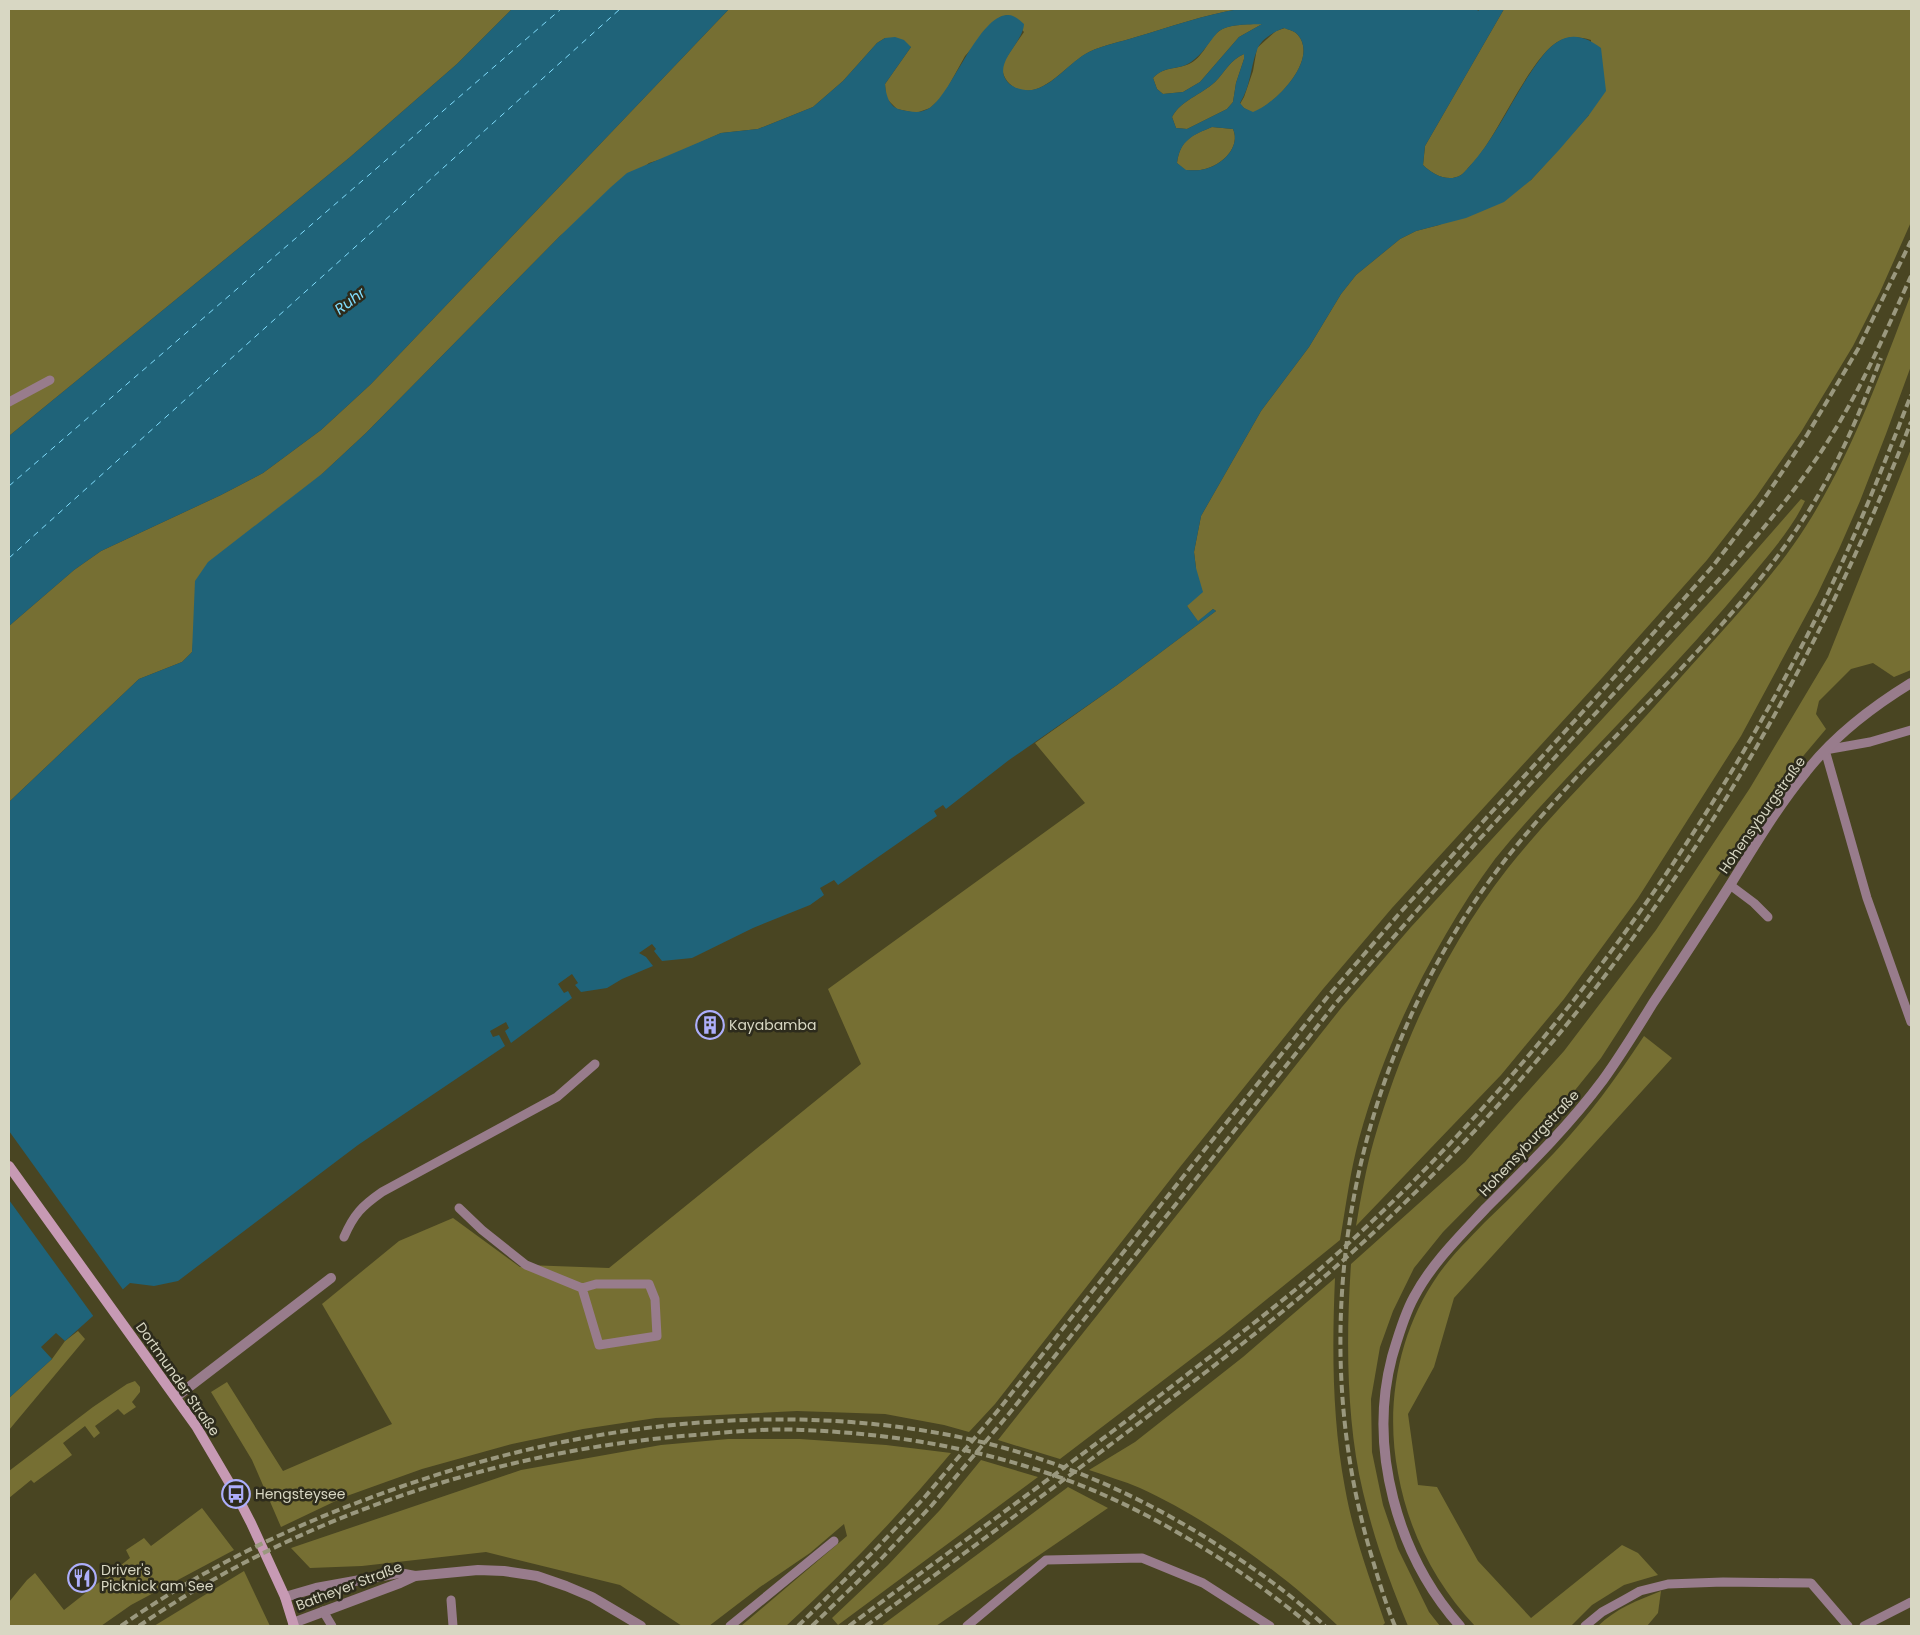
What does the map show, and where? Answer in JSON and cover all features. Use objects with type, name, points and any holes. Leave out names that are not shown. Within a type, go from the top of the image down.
[{"type":"main road","name":"Dortmunder Straße","points":[[9,1166],[200,1432],[236,1494],[285,1597],[293,1624]]},
{"type":"street","name":"Hohensyburgstraße","points":[[1460,1626],[1435,1594],[1414,1555],[1402,1527],[1390,1484],[1384,1432],[1385,1399],[1392,1358],[1413,1298],[1430,1271],[1448,1248],[1567,1124],[1603,1079],[1805,772],[1825,750],[1854,724],[1884,700],[1911,684]]},
{"type":"street","points":[[176,1398],[331,1278]]},
{"type":"street","name":"Batheyer Straße","points":[[285,1597],[316,1588],[399,1574],[415,1576],[478,1570],[504,1571],[537,1576],[592,1597],[641,1626]]},
{"type":"street","name":"Batheyer Straße","points":[[293,1624],[415,1576]]},
{"type":"lane","points":[[9,402],[50,380]]},
{"type":"lane","points":[[1911,730],[1870,742],[1825,750],[1867,898],[1911,1022]]},
{"type":"lane","points":[[1730,885],[1754,903],[1768,918]]},
{"type":"lane","points":[[344,1237],[352,1219],[364,1204],[382,1192],[557,1097],[595,1064]]},
{"type":"lane","points":[[459,1208],[482,1230],[526,1265],[582,1288],[596,1284],[649,1284],[655,1299],[657,1336],[600,1345],[582,1288]]},
{"type":"lane","points":[[730,1626],[834,1541]]},
{"type":"lane","points":[[967,1626],[1046,1560],[1142,1558],[1203,1583],[1270,1626]]},
{"type":"lane","points":[[1585,1626],[1602,1612],[1640,1592],[1668,1584],[1723,1582],[1811,1582],[1848,1626]]},
{"type":"lane","points":[[451,1600],[453,1626]]},
{"type":"lane","points":[[1864,1626],[1911,1602]]},
{"type":"lane","points":[[323,1611],[332,1626]]},
{"type":"shaded area","points":[[9,9],[512,9],[457,64],[349,158],[9,436]]},
{"type":"shaded area","points":[[729,9],[1239,9],[1200,18],[1106,45],[1081,57],[1048,83],[1030,90],[1021,90],[1013,87],[1004,77],[1003,65],[1024,32],[1008,15],[1000,17],[965,56],[943,96],[930,108],[916,113],[897,109],[886,98],[885,84],[911,47],[885,38],[877,43],[843,81],[813,107],[758,129],[721,133],[668,157],[649,163],[560,236],[366,433],[323,473],[193,643],[192,652],[182,662],[139,679],[9,802],[9,626],[74,570],[101,551],[221,495],[263,473],[321,430],[371,384]]},
{"type":"shaded area","points":[[1504,9],[1911,9],[1911,222],[1880,292],[1853,346],[1801,432],[1756,497],[1707,560],[1392,908],[1323,989],[1180,1167],[995,1404],[969,1432],[944,1425],[885,1414],[797,1411],[656,1418],[583,1429],[512,1444],[422,1469],[344,1497],[281,1527],[252,1460],[211,1392],[227,1382],[283,1471],[392,1424],[322,1304],[399,1241],[453,1218],[520,1267],[526,1265],[609,1268],[861,1064],[828,989],[1085,803],[1035,743],[1216,611],[1213,609],[1198,622],[1187,606],[1196,568],[1194,552],[1201,516],[1261,411],[1309,347],[1341,294],[1356,275],[1400,239],[1416,231],[1439,225],[1531,180],[1589,115],[1591,40],[1576,37],[1561,40],[1550,48],[1538,61],[1493,135],[1464,173],[1456,177],[1446,178],[1423,165],[1425,146]]},
{"type":"shaded area","points":[[1264,23],[1239,37],[1200,82],[1183,92],[1163,94],[1157,89],[1153,78],[1157,74],[1194,61],[1222,29]]},
{"type":"shaded area","points":[[1285,28],[1297,34],[1303,45],[1303,56],[1299,68],[1292,80],[1272,101],[1253,113],[1240,104],[1253,71],[1257,48],[1276,31]]},
{"type":"shaded area","points":[[1244,54],[1233,102],[1227,109],[1187,129],[1176,128],[1172,117],[1176,111],[1215,82],[1231,63]]},
{"type":"shaded area","points":[[1212,127],[1233,129],[1235,136],[1232,149],[1218,164],[1200,170],[1185,170],[1177,163],[1184,144],[1188,139]]},
{"type":"shaded area","points":[[1911,294],[1911,366],[1886,434],[1860,501],[1817,595],[1741,736],[1638,898],[1564,999],[1501,1075],[1356,1226],[1371,1151],[1398,1068],[1428,998],[1464,931],[1485,899],[1522,851],[1736,615],[1794,544],[1813,515],[1846,454]]},
{"type":"shaded area","points":[[1911,449],[1911,670],[1894,677],[1873,663],[1851,669],[1819,701],[1816,714],[1826,729],[1772,793],[1601,1058],[1559,1110],[1518,1156],[1443,1232],[1414,1268],[1393,1311],[1380,1347],[1371,1399],[1372,1452],[1383,1505],[1398,1549],[1429,1612],[1440,1626],[1408,1626],[1377,1544],[1357,1465],[1350,1408],[1348,1350],[1351,1264],[1465,1162],[1564,1051],[1656,930],[1750,788],[1828,657]]},
{"type":"shaded area","points":[[1801,499],[1805,501],[1794,521],[1753,574],[1682,656],[1529,819],[1495,859],[1463,905],[1419,983],[1385,1059],[1356,1151],[1340,1240],[1224,1334],[1060,1459],[998,1440],[1342,1007],[1411,927],[1730,580]]},
{"type":"shaded area","points":[[1644,1036],[1672,1058],[1454,1298],[1434,1367],[1408,1414],[1418,1485],[1437,1487],[1478,1561],[1531,1618],[1622,1545],[1638,1553],[1658,1575],[1624,1585],[1592,1605],[1571,1626],[1475,1626],[1448,1592],[1425,1555],[1416,1535],[1403,1494],[1394,1448],[1393,1422],[1394,1396],[1404,1345],[1424,1297],[1443,1268],[1454,1254],[1567,1139],[1602,1096]]},
{"type":"shaded area","points":[[1335,1278],[1333,1330],[1334,1383],[1341,1462],[1345,1488],[1362,1556],[1385,1623],[1382,1626],[1338,1626],[1270,1568],[1192,1515],[1140,1488],[1089,1470],[1135,1442],[1243,1357]]},
{"type":"shaded area","points":[[78,1331],[85,1339],[9,1430],[9,1398],[52,1359],[65,1341]]},
{"type":"shaded area","points":[[135,1381],[140,1387],[140,1392],[132,1402],[136,1407],[124,1415],[118,1409],[95,1426],[100,1433],[94,1438],[85,1426],[63,1443],[72,1455],[34,1483],[31,1480],[9,1498],[9,1471],[93,1407],[127,1384]]},
{"type":"shaded area","points":[[728,1439],[800,1439],[886,1445],[951,1453],[872,1542],[786,1626],[741,1626],[847,1536],[844,1524],[810,1553],[760,1587],[709,1626],[682,1626],[620,1585],[486,1552],[362,1566],[310,1568],[291,1548],[521,1470],[661,1445]]},
{"type":"shaded area","points":[[981,1460],[1038,1477],[838,1625],[832,1618],[888,1565],[940,1510]]},
{"type":"shaded area","points":[[1068,1487],[1108,1508],[936,1626],[881,1626]]},
{"type":"shaded area","points":[[202,1508],[234,1550],[131,1605],[101,1626],[9,1626],[9,1602],[35,1573],[64,1610],[130,1558],[126,1550],[144,1538],[151,1546]]},
{"type":"shaded area","points":[[244,1571],[270,1626],[154,1626]]},
{"type":"shaded area","points":[[1661,1591],[1658,1613],[1647,1626],[1598,1626],[1619,1610]]},
{"type":"water","name":"Ruhr","points":[[512,9],[729,9],[371,384],[321,430],[263,473],[221,495],[101,551],[74,570],[9,626],[9,436],[349,158],[457,64]]},
{"type":"water","points":[[1239,9],[1477,9],[1478,11],[1480,9],[1504,9],[1425,146],[1423,165],[1446,178],[1462,174],[1478,157],[1537,63],[1549,48],[1559,41],[1565,38],[1576,37],[1601,48],[1606,91],[1589,115],[1559,150],[1531,180],[1504,202],[1466,218],[1416,231],[1400,239],[1356,275],[1341,294],[1309,347],[1261,411],[1201,516],[1194,552],[1196,568],[1203,592],[1187,606],[1198,621],[1213,609],[1216,611],[1117,685],[1009,760],[946,809],[943,805],[934,811],[937,816],[838,885],[834,880],[820,888],[824,895],[810,905],[753,928],[692,958],[662,961],[654,951],[656,949],[652,944],[639,953],[646,957],[653,966],[622,979],[607,988],[581,992],[575,985],[578,983],[572,974],[558,984],[564,993],[568,991],[572,998],[511,1043],[505,1031],[509,1028],[506,1022],[490,1031],[493,1037],[499,1035],[505,1046],[358,1145],[178,1281],[154,1286],[130,1283],[65,1341],[56,1333],[41,1347],[52,1359],[9,1398],[9,802],[139,679],[182,662],[192,652],[195,581],[208,562],[323,473],[366,433],[560,236],[627,173],[721,133],[758,129],[813,107],[843,81],[877,43],[885,38],[895,37],[904,40],[911,47],[885,84],[889,100],[898,109],[917,112],[928,109],[939,98],[977,40],[997,18],[1010,15],[1024,24],[1020,37],[1004,63],[1003,70],[1006,80],[1015,88],[1032,90],[1047,84],[1082,56],[1106,45]],"holes":[[[1262,24],[1239,37],[1200,82],[1183,92],[1163,94],[1157,89],[1153,78],[1162,71],[1191,62],[1199,56],[1221,30],[1232,26]],[[1284,28],[1298,35],[1303,45],[1303,56],[1292,80],[1272,100],[1253,112],[1244,108],[1240,103],[1244,97],[1259,46],[1268,36]],[[1244,54],[1233,102],[1227,109],[1187,129],[1176,128],[1172,117],[1176,111],[1215,82],[1231,63]],[[1212,127],[1233,129],[1235,136],[1232,149],[1218,164],[1200,170],[1186,170],[1177,163],[1181,149],[1188,139]]]},
{"type":"pier","points":[[9,1131],[124,1291],[94,1317],[9,1200]]},
{"type":"ferry route","points":[[9,486],[561,9]]},
{"type":"ferry route","points":[[9,558],[620,9]]},
{"type":"railway","points":[[798,1626],[874,1551],[924,1498],[1000,1408],[1329,995],[1398,915],[1713,566],[1762,502],[1807,435],[1858,349],[1911,241]]},
{"type":"railway","points":[[812,1626],[881,1559],[932,1505],[1008,1415],[1336,1003],[1476,843],[1724,574],[1767,523],[1821,452],[1844,414],[1875,356],[1911,276]]},
{"type":"railway","points":[[1395,1626],[1368,1544],[1349,1456],[1341,1367],[1343,1277],[1356,1189],[1378,1102],[1410,1018],[1451,938],[1502,864],[1577,776],[1737,607],[1773,562],[1818,496],[1838,458],[1881,358]]},
{"type":"railway","points":[[849,1626],[1046,1481],[1243,1332],[1301,1285],[1394,1200],[1464,1128],[1531,1052],[1594,973],[1654,892],[1710,807],[1761,721],[1809,632],[1837,574],[1911,395]]},
{"type":"railway","points":[[866,1626],[1058,1484],[1283,1312],[1387,1220],[1472,1133],[1552,1043],[1625,948],[1693,850],[1756,748],[1813,643],[1864,534],[1911,422]]},
{"type":"railway","points":[[121,1626],[212,1569],[276,1537],[341,1509],[446,1472],[518,1452],[591,1437],[666,1426],[741,1420],[815,1420],[890,1426],[964,1438],[997,1446],[1063,1467],[1126,1494],[1187,1526],[1272,1582],[1325,1626]]},
{"type":"railway","points":[[139,1626],[201,1587],[267,1551],[335,1521],[405,1494],[476,1473],[549,1456],[622,1443],[708,1434],[775,1430],[863,1434],[924,1442],[1015,1463],[1080,1485],[1116,1500],[1151,1518],[1218,1557],[1311,1626]]},
{"type":"place","name":"Kayabamba","points":[[710,1025]]},
{"type":"place","name":"Hengsteysee","points":[[236,1494]]},
{"type":"place","name":"Driver's Picknick am See","points":[[82,1578]]}]
